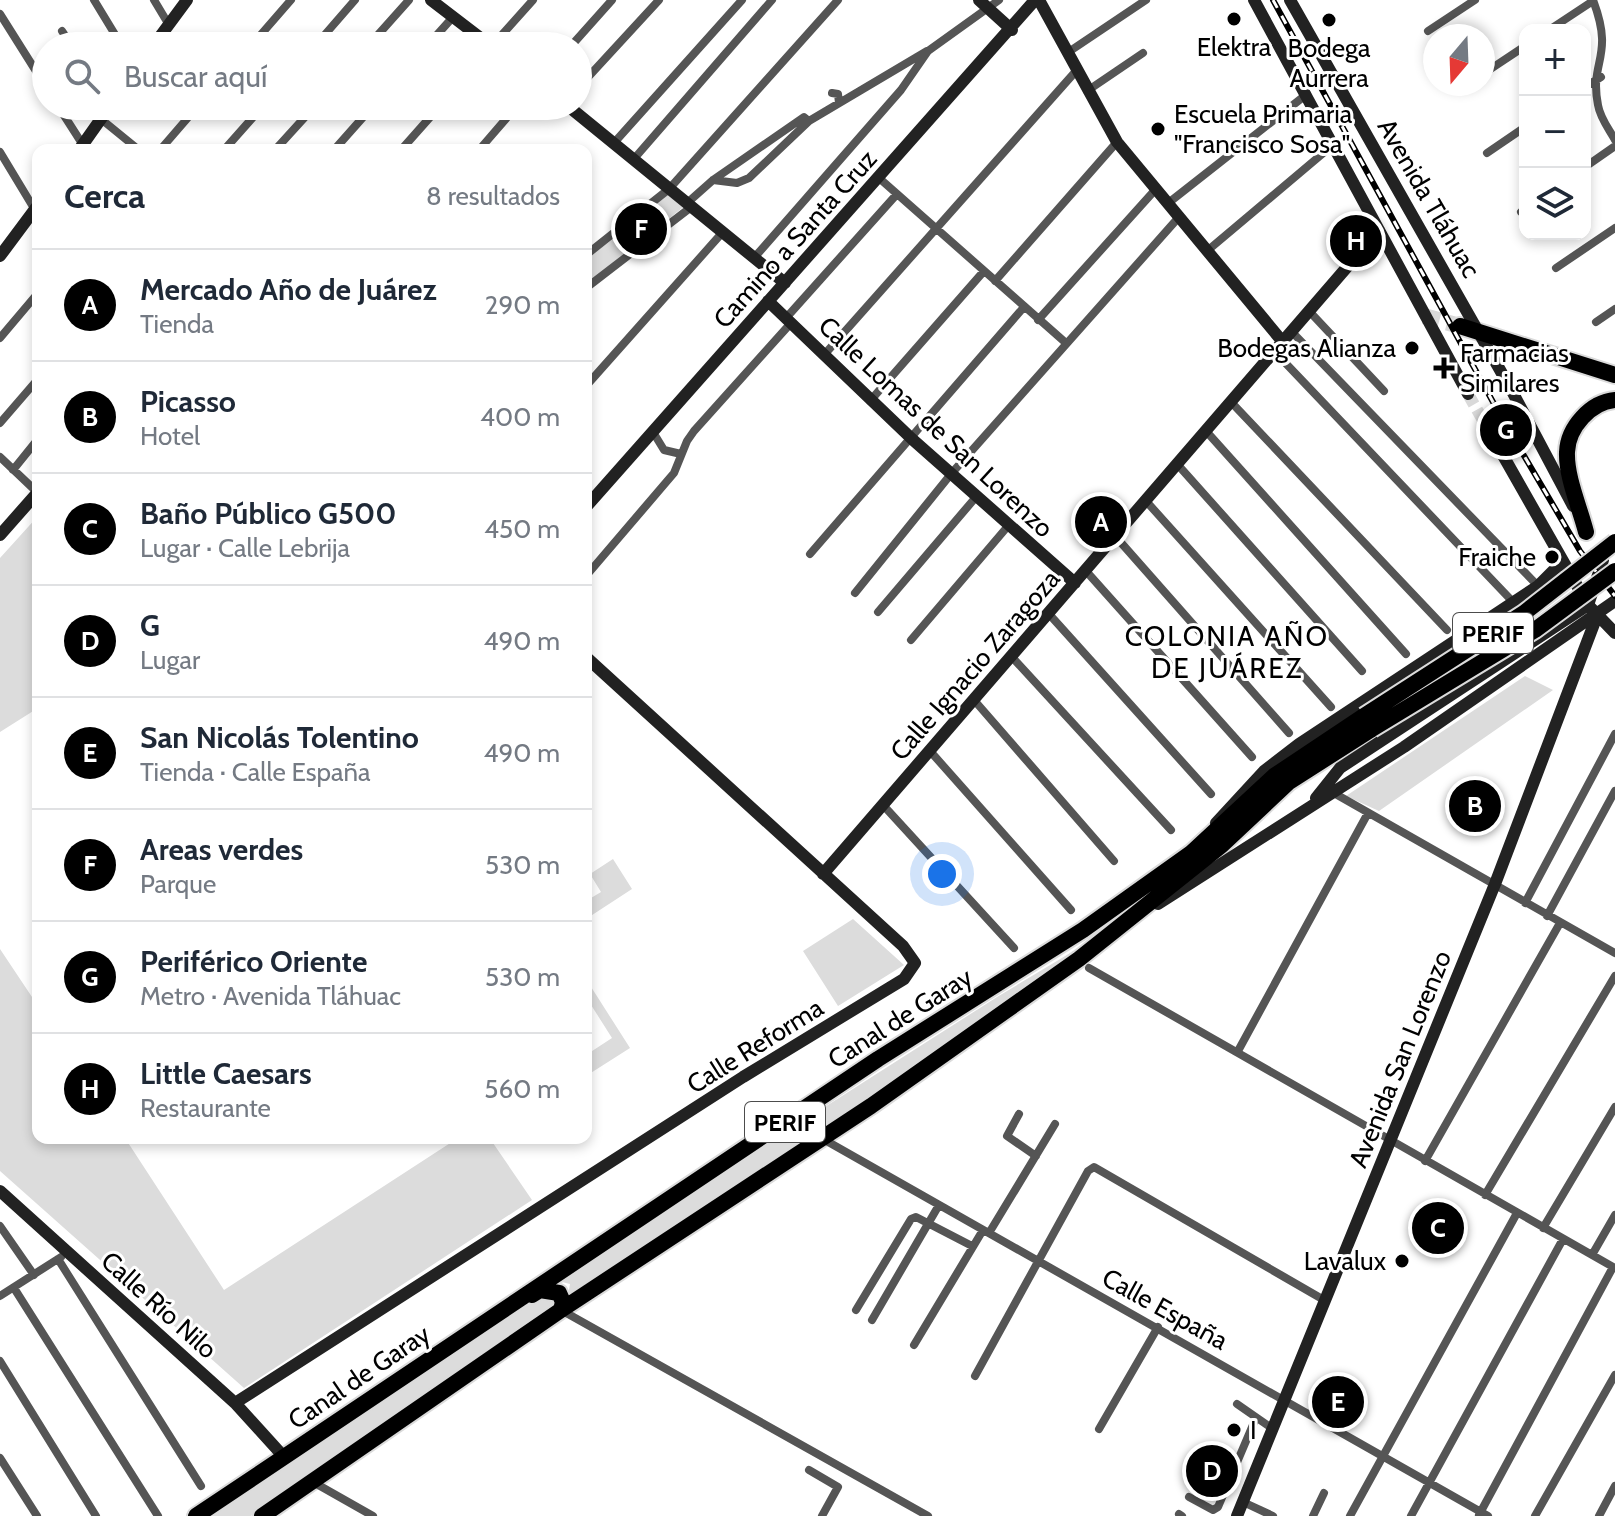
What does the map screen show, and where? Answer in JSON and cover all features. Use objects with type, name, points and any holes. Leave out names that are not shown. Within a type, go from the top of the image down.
[{"type":"highway","points":[[1460,326],[1615,375]]},
{"type":"highway","points":[[1586,532],[1567,453],[1572,434],[1585,413],[1606,401],[1615,400]]},
{"type":"highway","name":"Canal de Garay","points":[[262,1516],[561,1310],[822,1139],[1133,920],[1222,845],[1289,782],[1368,722],[1524,613],[1615,542]]},
{"type":"highway","name":"Canal de Garay","points":[[196,1516],[878,1059],[1059,946],[1200,845],[1274,776],[1535,630],[1609,566]]},
{"type":"highway","points":[[509,1305],[540,1290],[551,1290],[559,1293],[563,1302],[561,1310]]},
{"type":"street","points":[[94,0],[113,32]]},
{"type":"street","points":[[154,0],[169,25]]},
{"type":"street","points":[[164,32],[187,0]]},
{"type":"street","points":[[263,32],[291,0]]},
{"type":"street","points":[[327,32],[355,0]]},
{"type":"street","points":[[380,32],[409,0]]},
{"type":"street","points":[[504,32],[533,0]]},
{"type":"street","points":[[583,32],[612,0]]},
{"type":"street","points":[[592,73],[659,0]]},
{"type":"street","points":[[613,144],[742,0]]},
{"type":"street","points":[[633,160],[772,0]]},
{"type":"street","points":[[592,250],[669,189],[838,0]]},
{"type":"street","points":[[1037,0],[1117,142],[1510,605],[1526,616],[1532,628],[1527,645]]},
{"type":"street","name":"Camino a Santa Cruz","points":[[592,500],[1037,0]]},
{"type":"street","points":[[1067,53],[1146,0]]},
{"type":"street","points":[[1254,0],[1468,394]]},
{"type":"street","name":"Avenida Tláhuac","points":[[1290,0],[1504,377]]},
{"type":"street","points":[[1439,24],[1475,0]]},
{"type":"street","points":[[1558,24],[1593,0],[1609,29],[1610,41],[1597,103],[1615,143],[1591,162]]},
{"type":"street","points":[[437,2],[473,32]]},
{"type":"street","points":[[713,180],[737,183],[749,178],[809,121],[928,51],[989,3],[1012,30]]},
{"type":"street","points":[[0,14],[32,65]]},
{"type":"street","points":[[440,32],[453,17]]},
{"type":"street","points":[[1495,66],[1519,50]]},
{"type":"street","points":[[754,258],[901,90],[928,51]]},
{"type":"street","points":[[1087,91],[1143,53]]},
{"type":"street","points":[[824,355],[1076,71]]},
{"type":"street","points":[[1591,83],[1602,76]]},
{"type":"street","points":[[832,93],[838,94],[839,103]]},
{"type":"street","points":[[1167,204],[1307,94]]},
{"type":"street","points":[[592,283],[688,206],[713,180],[804,117],[809,121]]},
{"type":"street","points":[[66,120],[79,144]]},
{"type":"street","points":[[83,144],[100,120]]},
{"type":"street","points":[[102,120],[132,144]]},
{"type":"street","points":[[165,144],[186,120]]},
{"type":"street","points":[[229,144],[251,120]]},
{"type":"street","points":[[280,144],[302,120]]},
{"type":"street","points":[[339,144],[361,120]]},
{"type":"street","points":[[406,144],[428,120]]},
{"type":"street","points":[[484,144],[505,120]]},
{"type":"street","points":[[585,120],[785,283]]},
{"type":"street","points":[[1487,153],[1519,131]]},
{"type":"street","points":[[995,281],[1117,142]]},
{"type":"street","points":[[1207,251],[1334,144]]},
{"type":"street","points":[[0,152],[32,202]]},
{"type":"street","points":[[879,178],[1066,343]]},
{"type":"street","points":[[1038,320],[1155,190]]},
{"type":"street","points":[[592,569],[674,473],[694,431],[897,194]]},
{"type":"street","points":[[0,256],[32,213]]},
{"type":"street","points":[[855,593],[951,474],[1179,217]]},
{"type":"street","points":[[1556,268],[1615,228]]},
{"type":"street","name":"Calle Ignacio Zaragoza","points":[[823,874],[1379,230]]},
{"type":"street","points":[[592,379],[722,233]]},
{"type":"street","points":[[870,401],[984,271]]},
{"type":"street","points":[[0,338],[32,300]]},
{"type":"street","name":"Calle Lomas de San Lorenzo","points":[[768,301],[870,401],[1075,583]]},
{"type":"street","points":[[810,554],[1024,307]]},
{"type":"street","points":[[1596,322],[1615,309]]},
{"type":"street","points":[[1309,311],[1384,391]]},
{"type":"street","points":[[1283,341],[1538,586]]},
{"type":"street","points":[[0,423],[32,386]]},
{"type":"street","points":[[1513,393],[1586,532],[1615,578]]},
{"type":"street","points":[[1231,402],[1447,630]]},
{"type":"street","points":[[1488,429],[1588,605],[1615,633]]},
{"type":"street","points":[[1206,431],[1406,654]]},
{"type":"street","points":[[653,432],[664,450],[681,454]]},
{"type":"street","points":[[13,470],[32,446]]},
{"type":"street","points":[[0,457],[32,487]]},
{"type":"street","points":[[1178,465],[1362,671]]},
{"type":"street","points":[[878,612],[976,497]]},
{"type":"street","points":[[0,535],[32,499]]},
{"type":"street","points":[[1146,501],[1331,707]]},
{"type":"street","points":[[911,640],[1008,526]]},
{"type":"street","points":[[1116,537],[1289,733]]},
{"type":"street","points":[[1200,845],[1226,809],[1287,753],[1538,586],[1562,562]]},
{"type":"street","points":[[1609,566],[1588,605],[1340,768],[1329,788],[1615,953]]},
{"type":"street","points":[[1086,571],[1252,757]]},
{"type":"street","name":"Canal de Garay","points":[[1133,920],[1309,807],[1329,788],[1597,616],[1615,601]]},
{"type":"street","points":[[1049,614],[1211,794]]},
{"type":"street","name":"Avenida San Lorenzo","points":[[1237,1516],[1495,884],[1597,616]]},
{"type":"street","points":[[1011,656],[1171,830]]},
{"type":"street","name":"Calle Reforma","points":[[235,1403],[743,1077],[904,979],[915,963],[823,874],[592,662]]},
{"type":"street","points":[[974,700],[1114,861]]},
{"type":"street","points":[[1525,903],[1615,734]]},
{"type":"street","points":[[930,751],[1071,910]]},
{"type":"street","points":[[1547,916],[1615,791]]},
{"type":"street","points":[[883,805],[1014,948]]},
{"type":"street","points":[[1238,1051],[1368,813]]},
{"type":"street","points":[[1425,1161],[1560,923]]},
{"type":"street","points":[[1089,968],[1614,1268],[1482,1515]]},
{"type":"street","points":[[1485,1195],[1615,976]]},
{"type":"street","points":[[1543,1228],[1615,1107]]},
{"type":"street","points":[[1019,1114],[1007,1136],[1036,1156]]},
{"type":"street","points":[[914,1345],[972,1246],[986,1231],[1055,1124]]},
{"type":"street","name":"Calle España","points":[[822,1139],[1285,1399],[1482,1515]]},
{"type":"street","points":[[975,1376],[1088,1171],[1094,1167],[1324,1300]]},
{"type":"street","name":"Calle Río Nilo","points":[[0,1191],[64,1255],[235,1403],[284,1457]]},
{"type":"street","points":[[872,1320],[939,1205]]},
{"type":"street","points":[[1350,1516],[1517,1213]]},
{"type":"street","points":[[1592,1255],[1615,1215]]},
{"type":"street","points":[[856,1310],[911,1219],[929,1224],[972,1246]]},
{"type":"street","points":[[0,1226],[34,1275]]},
{"type":"street","points":[[1411,1516],[1563,1239]]},
{"type":"street","points":[[0,1296],[64,1255],[201,1486]]},
{"type":"street","points":[[14,1288],[158,1516]]},
{"type":"street","points":[[561,1310],[928,1516]]},
{"type":"street","points":[[1099,1429],[1158,1327]]},
{"type":"street","points":[[0,1361],[96,1516]]},
{"type":"street","points":[[1535,1516],[1615,1375]]},
{"type":"street","points":[[1237,1404],[1255,1420],[1273,1429]]},
{"type":"street","points":[[1189,1497],[1213,1510],[1218,1507],[1255,1420]]},
{"type":"street","points":[[0,1458],[37,1516]]},
{"type":"street","points":[[809,1470],[838,1487],[822,1516]]},
{"type":"street","points":[[312,1481],[373,1516]]},
{"type":"street","points":[[1599,1516],[1615,1486]]},
{"type":"street","points":[[1313,1516],[1324,1493]]},
{"type":"street","points":[[1243,1502],[1273,1516]]},
{"type":"shaded area","points":[[667,190],[686,205],[592,280],[592,255],[647,214]]},
{"type":"shaded area","points":[[32,523],[32,712],[0,732],[0,558]]},
{"type":"shaded area","points":[[1525,676],[1553,690],[1379,811],[1346,796]]},
{"type":"shaded area","points":[[613,859],[632,889],[592,915],[592,897],[601,892],[592,873]]},
{"type":"shaded area","points":[[853,919],[904,965],[838,1006],[803,951]]},
{"type":"shaded area","points":[[1087,943],[1002,1006],[567,1301],[570,1284],[554,1280],[997,997]]},
{"type":"shaded area","points":[[0,949],[32,997],[32,1144],[129,1144],[224,1290],[449,1144],[494,1144],[532,1200],[244,1388],[0,1171]]},
{"type":"shaded area","points":[[592,988],[630,1048],[592,1072],[592,1051],[612,1038],[592,1006]]},
{"type":"shaded area","points":[[549,1294],[555,1297],[556,1306],[251,1516],[210,1516],[478,1332]]},
{"type":"tunnel","points":[[1424,316],[1460,326]]},
{"type":"tunnel","points":[[1468,394],[1488,429]]},
{"type":"railway","points":[[1273,0],[1499,413],[1580,551],[1615,596]]},
{"type":"place","name":"Elektra","points":[[1234,19]]},
{"type":"place","name":"Bodega Aurrera","points":[[1329,20]]},
{"type":"place","name":"Escuela Primaria \"Francisco Sosa\"","points":[[1158,129]]},
{"type":"place","name":"Areas verdes","points":[[641,229]]},
{"type":"place","name":"Little Caesars","points":[[1356,241]]},
{"type":"place","name":"Bodegas Alianza","points":[[1412,348]]},
{"type":"place","name":"Farmacias Similares","points":[[1444,368]]},
{"type":"place","name":"Periférico Oriente","points":[[1506,430]]},
{"type":"place","name":"Mercado Año de Juárez","points":[[1101,522]]},
{"type":"place","name":"Fraiche","points":[[1552,557]]},
{"type":"place","name":"Picasso","points":[[1475,806]]},
{"type":"place","name":"Baño Público G500","points":[[1438,1228]]},
{"type":"place","name":"Lavalux","points":[[1402,1261]]},
{"type":"place","name":"San Nicolás Tolentino","points":[[1338,1402]]},
{"type":"place","name":"I","points":[[1234,1430]]},
{"type":"place","name":"G","points":[[1212,1471]]},
{"type":"district","name":"COLONIA AÑO DE JUÁREZ","points":[[1227,652]]}]
